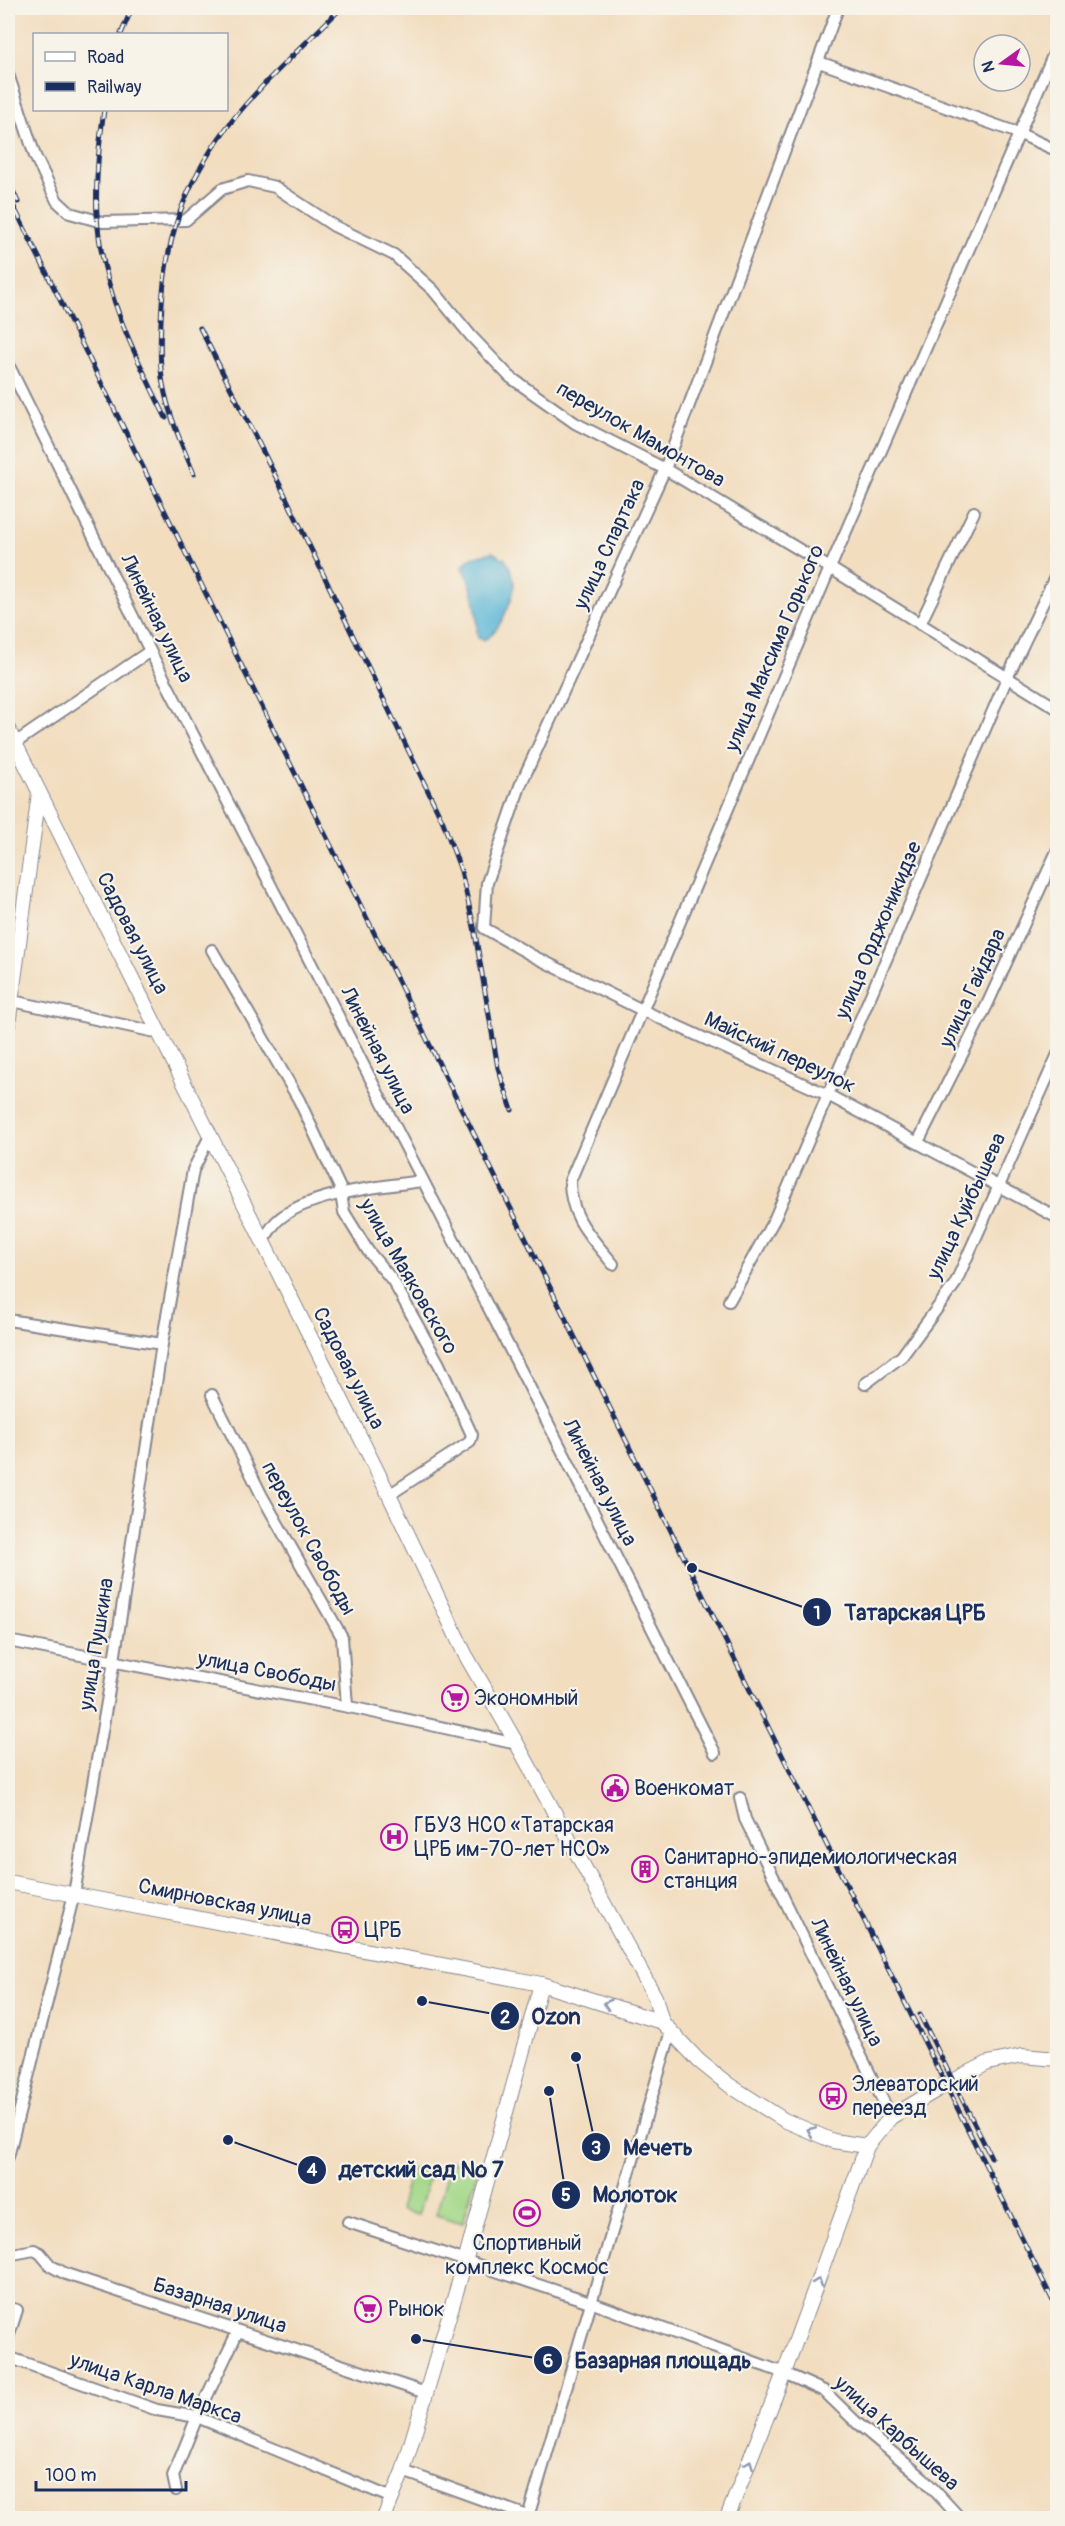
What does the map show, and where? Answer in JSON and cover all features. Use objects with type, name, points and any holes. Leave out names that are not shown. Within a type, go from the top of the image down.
[{"type":"street","name":"улица Спартака","points":[[484,928],[487,883],[520,786],[665,469],[838,8]]},
{"type":"street","name":"улица Максима Горького","points":[[613,1264],[578,1220],[570,1198],[570,1181],[830,568],[1058,44]]},
{"type":"street","points":[[819,62],[1018,133],[1058,150]]},
{"type":"street","name":"переулок Мамонтова","points":[[8,74],[35,156],[57,201],[70,213],[102,222],[186,220],[222,189],[248,181],[275,187],[334,226],[394,255],[433,290],[471,336],[510,377],[575,423],[665,469],[1058,709]]},
{"type":"street","name":"Линейная улица","points":[[8,364],[150,651],[715,1753]]},
{"type":"street","points":[[920,624],[974,512]]},
{"type":"street","name":"улица Орджоникидзе","points":[[729,1301],[775,1218],[1007,678],[1058,571]]},
{"type":"street","points":[[15,743],[150,651]]},
{"type":"street","name":"Садовая улица","points":[[8,729],[389,1495],[465,1654],[517,1744],[655,1997],[667,2026]]},
{"type":"street","points":[[8,1025],[9,1000],[39,793]]},
{"type":"street","name":"улица Гайдара","points":[[918,1142],[987,1005],[1058,849]]},
{"type":"street","name":"Майский переулок","points":[[484,928],[533,956],[642,1010],[828,1095],[1058,1218]]},
{"type":"street","name":"улица Маяковского","points":[[212,950],[299,1100],[341,1194],[344,1212],[368,1251],[393,1281],[439,1364],[472,1435],[470,1442],[389,1495]]},
{"type":"street","points":[[9,1000],[160,1033]]},
{"type":"street","name":"улица Куйбышева","points":[[865,1384],[902,1356],[955,1284],[1058,1054]]},
{"type":"street","name":"улица Пушкина","points":[[8,2157],[74,1894],[114,1661],[162,1344],[193,1170],[210,1136]]},
{"type":"street","points":[[262,1241],[276,1222],[292,1210],[341,1194],[423,1181]]},
{"type":"street","points":[[8,1320],[162,1344]]},
{"type":"street","name":"переулок Свободы","points":[[212,1395],[262,1496],[342,1637],[347,1706]]},
{"type":"street","name":"улица Свободы","points":[[8,1641],[347,1706],[517,1744]]},
{"type":"street","name":"Линейная улица","points":[[740,1798],[744,1819],[891,2117]]},
{"type":"street","name":"Смирновская улица","points":[[8,1882],[542,1984],[667,2026]]},
{"type":"street","points":[[384,2518],[404,2470],[465,2262],[542,1984]]},
{"type":"street","points":[[667,2026],[699,2061],[729,2085],[784,2120],[833,2141],[867,2146]]},
{"type":"street","points":[[404,2470],[530,2518],[593,2303],[667,2026]]},
{"type":"street","points":[[727,2518],[784,2373],[867,2146],[891,2117],[945,2085],[1000,2059],[1037,2056],[1058,2059]]},
{"type":"street","name":"улица Карбышева","points":[[348,2222],[593,2303],[784,2373],[824,2391],[857,2423],[923,2478],[960,2518]]},
{"type":"street","name":"Базарная улица","points":[[8,2254],[34,2250],[40,2253],[51,2266],[66,2274],[426,2393]]},
{"type":"street","points":[[8,2308],[17,2310],[8,2338]]},
{"type":"street","points":[[176,2490],[173,2476],[197,2417],[238,2331]]},
{"type":"street","name":"улица Карла Маркса","points":[[8,2357],[157,2410],[197,2417],[392,2498]]},
{"type":"green space","points":[[451,2161],[478,2168],[463,2223],[436,2215]]},
{"type":"green space","points":[[411,2168],[430,2174],[418,2215],[400,2210]]},
{"type":"water","points":[[492,552],[505,559],[513,576],[514,589],[500,624],[489,637],[483,640],[478,638],[474,599],[462,567],[469,559]]},
{"type":"railway","points":[[121,33],[132,8]]},
{"type":"railway","points":[[194,474],[169,407],[160,361],[166,267],[178,218],[198,172],[228,126],[268,80],[341,8]]},
{"type":"railway","points":[[104,111],[98,162],[97,215],[105,269],[131,345],[166,418]]},
{"type":"railway","points":[[8,180],[18,202]]},
{"type":"railway","points":[[8,195],[1058,2311]]},
{"type":"railway","points":[[200,328],[282,489],[443,822],[461,871],[474,927],[498,1068],[512,1110]]},
{"type":"railway","points":[[920,2015],[991,2157]]},
{"type":"place","name":"Татарская ЦРБ","points":[[692,1568]]},
{"type":"place","name":"Экономный","points":[[455,1698]]},
{"type":"place","name":"Военкомат","points":[[615,1788]]},
{"type":"place","name":"ГБУЗ НСО «Татарская ЦРБ им-70-лет НСО»","points":[[394,1837]]},
{"type":"place","name":"Санитарно-эпидемиологическая станция","points":[[645,1869]]},
{"type":"place","name":"ЦРБ","points":[[345,1930]]},
{"type":"place","name":"Ozon","points":[[422,2001]]},
{"type":"place","name":"Мечеть","points":[[576,2057]]},
{"type":"place","name":"Молоток","points":[[549,2091]]},
{"type":"place","name":"Элеваторский переезд","points":[[833,2096]]},
{"type":"place","name":"детский сад № 7","points":[[228,2140]]},
{"type":"place","name":"Спортивный комплекс Космос","points":[[527,2213]]},
{"type":"place","name":"Рынок","points":[[368,2309]]},
{"type":"place","name":"Базарная площадь","points":[[416,2339]]}]
